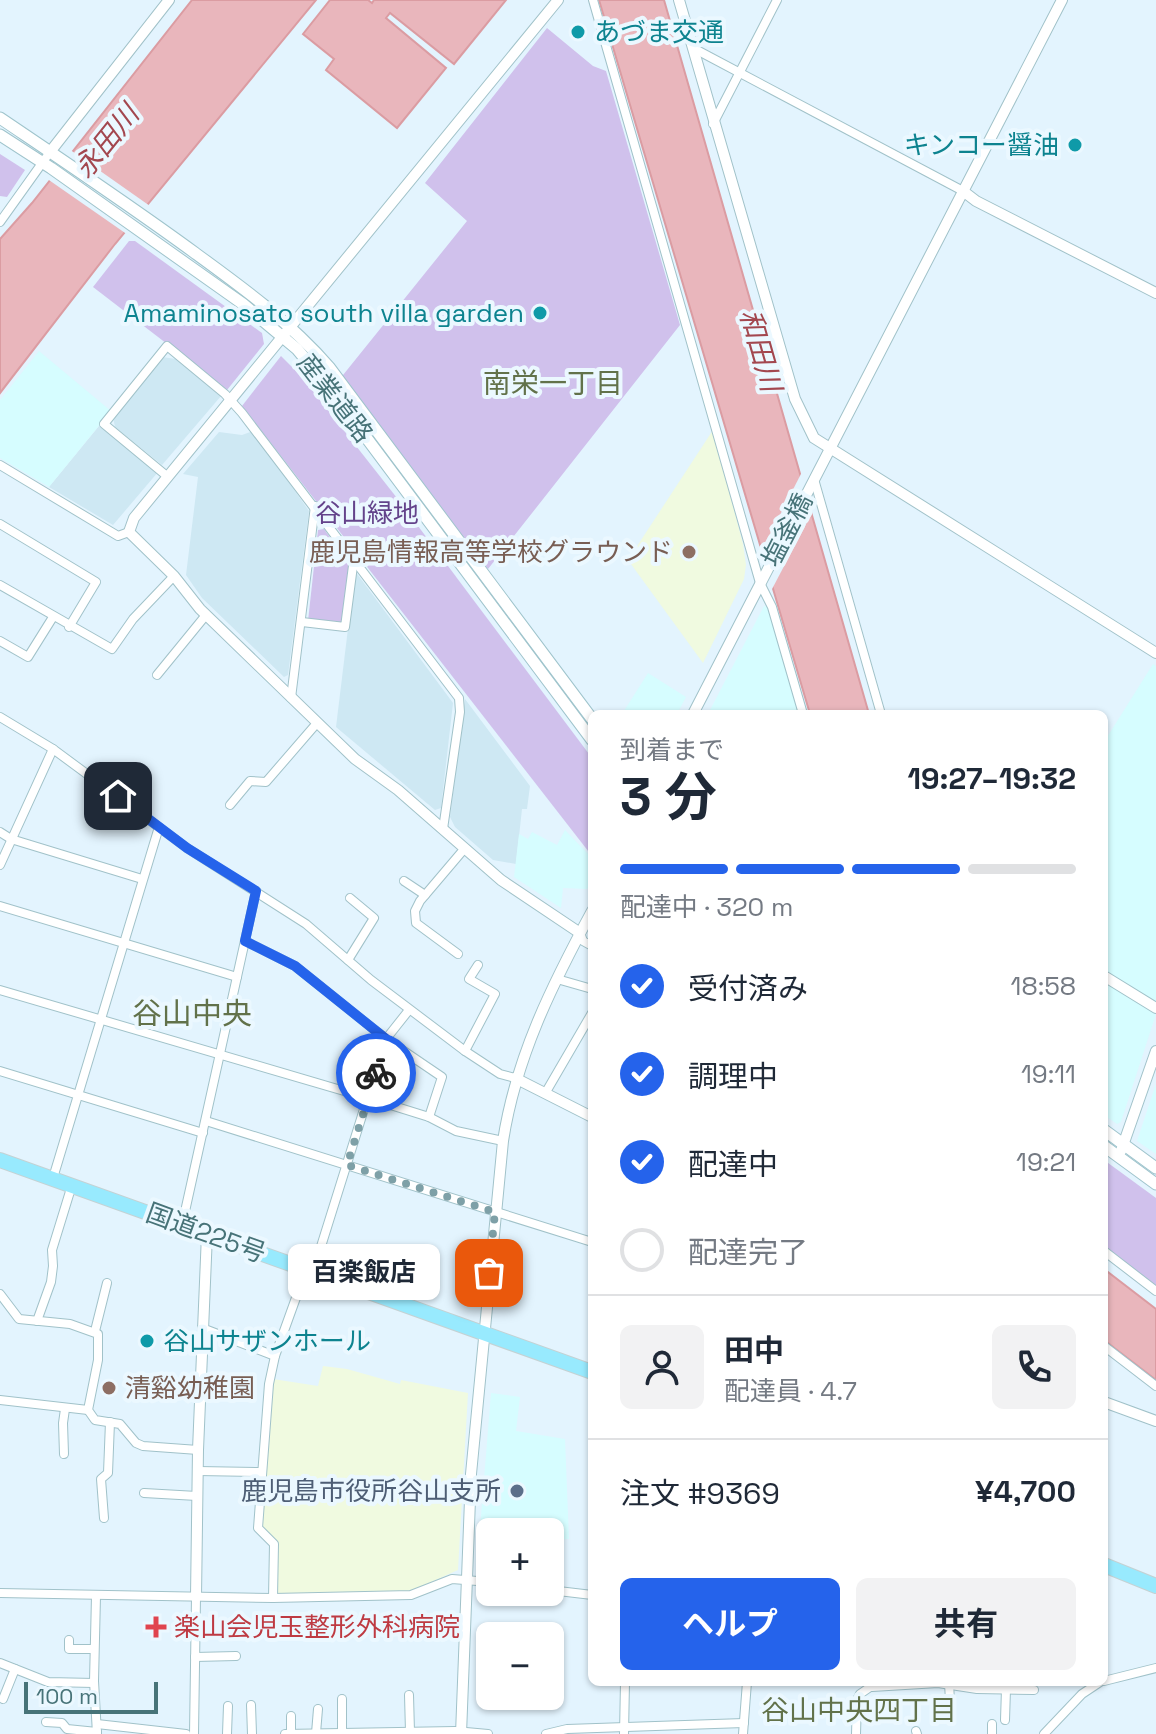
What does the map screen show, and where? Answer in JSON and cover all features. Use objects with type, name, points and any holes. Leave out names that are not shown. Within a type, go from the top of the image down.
[{"type":"highway","name":"国道225号","points":[[0,1160],[588,1371]]},
{"type":"highway","points":[[1108,1567],[1156,1586]]},
{"type":"main road","name":"産業道路","points":[[0,118],[136,227],[287,332],[588,735]]},
{"type":"main road","name":"産業道路","points":[[0,135],[51,160],[144,216],[234,281],[329,367],[588,714]]},
{"type":"main road","points":[[1108,1133],[1156,1168]]},
{"type":"main road","points":[[1108,1149],[1156,1184]]},
{"type":"street","points":[[0,222],[51,160],[169,0]]},
{"type":"street","points":[[558,0],[130,523],[129,532],[174,576],[206,615],[355,759],[398,790],[519,895],[580,933],[588,944]]},
{"type":"street","points":[[593,0],[760,583],[772,607],[802,710]]},
{"type":"street","points":[[679,0],[795,399],[814,438],[1156,653]]},
{"type":"street","points":[[713,124],[777,0]]},
{"type":"street","name":"塩釜橋","points":[[695,710],[1062,0]]},
{"type":"street","points":[[693,48],[1156,293]]},
{"type":"street","points":[[0,202],[10,209]]},
{"type":"street","points":[[168,477],[104,424],[167,346],[231,401],[315,506],[460,701],[443,829]]},
{"type":"street","points":[[0,465],[118,536],[129,532]]},
{"type":"street","points":[[813,481],[880,710]]},
{"type":"street","points":[[290,699],[315,506]]},
{"type":"street","points":[[0,524],[96,582],[69,627]]},
{"type":"street","points":[[302,622],[345,627],[354,558]]},
{"type":"street","points":[[0,585],[112,649],[133,619],[174,576]]},
{"type":"street","points":[[157,675],[206,615]]},
{"type":"street","points":[[0,641],[28,657],[53,617]]},
{"type":"street","points":[[0,717],[53,749],[159,827],[306,924],[409,1010],[465,1051],[500,1074],[546,1092],[588,1115]]},
{"type":"street","points":[[230,805],[250,781],[266,782],[317,723]]},
{"type":"street","points":[[0,865],[53,749]]},
{"type":"street","points":[[53,1178],[159,827]]},
{"type":"street","points":[[0,832],[11,839],[142,879]]},
{"type":"street","points":[[458,954],[416,923],[416,908],[465,848]]},
{"type":"street","points":[[404,881],[425,895]]},
{"type":"street","points":[[182,1225],[256,891]]},
{"type":"street","points":[[348,960],[374,918],[350,898]]},
{"type":"street","points":[[0,906],[237,977]]},
{"type":"street","points":[[461,1732],[471,1474],[503,1141],[515,1078],[531,1035],[588,918]]},
{"type":"street","points":[[245,941],[295,966],[386,1039],[442,1077],[429,1117]]},
{"type":"street","points":[[465,1051],[495,994],[469,979],[478,965]]},
{"type":"street","points":[[1108,978],[1156,1008]]},
{"type":"street","points":[[557,979],[588,988]]},
{"type":"street","points":[[0,990],[368,1098],[429,1117],[456,1131],[503,1141]]},
{"type":"street","points":[[273,1598],[274,1544],[258,1528],[265,1412],[275,1356],[347,1165],[386,1039],[409,1010]]},
{"type":"street","points":[[388,1017],[397,1025]]},
{"type":"street","points":[[546,1092],[588,1020]]},
{"type":"street","points":[[1119,1157],[1156,1051]]},
{"type":"street","points":[[0,1071],[203,1133]]},
{"type":"street","points":[[206,1121],[588,1241]]},
{"type":"street","points":[[37,1321],[51,1282],[52,1250],[72,1185]]},
{"type":"street","points":[[194,1734],[198,1450],[207,1234]]},
{"type":"street","points":[[1108,1254],[1156,1291]]},
{"type":"street","points":[[95,1331],[107,1283]]},
{"type":"street","points":[[0,1294],[15,1316],[70,1324],[98,1334],[100,1345],[88,1410],[95,1420],[120,1424],[136,1443],[143,1446],[198,1450]]},
{"type":"street","points":[[202,1328],[275,1356]]},
{"type":"street","points":[[1108,1349],[1156,1386]]},
{"type":"street","points":[[0,1400],[88,1410]]},
{"type":"street","points":[[1108,1403],[1156,1421]]},
{"type":"street","points":[[64,1454],[65,1409]]},
{"type":"street","points":[[104,1518],[101,1479],[108,1473],[110,1422]]},
{"type":"street","points":[[198,1471],[261,1472]]},
{"type":"street","points":[[144,1493],[197,1496]]},
{"type":"street","points":[[0,1593],[273,1598],[411,1595],[444,1581],[476,1581]]},
{"type":"street","points":[[564,1592],[588,1595]]},
{"type":"street","points":[[96,1596],[94,1683],[97,1730]]},
{"type":"street","points":[[69,1648],[94,1649]]},
{"type":"street","points":[[195,1657],[236,1656]]},
{"type":"street","points":[[0,1663],[48,1682],[94,1683]]},
{"type":"street","points":[[1108,1680],[1156,1668]]},
{"type":"street","points":[[3,1699],[15,1669]]},
{"type":"street","points":[[625,1686],[625,1730]]},
{"type":"street","points":[[743,1734],[747,1686]]},
{"type":"street","points":[[856,1734],[857,1700],[871,1686]]},
{"type":"street","points":[[949,1686],[951,1719]]},
{"type":"street","points":[[963,1686],[1034,1690]]},
{"type":"street","points":[[1044,1734],[1082,1694],[1094,1686]]},
{"type":"street","points":[[1005,1720],[1006,1689]]},
{"type":"street","points":[[409,1695],[410,1732]]},
{"type":"street","points":[[342,1699],[342,1733]]},
{"type":"street","points":[[251,1705],[252,1734]]},
{"type":"street","points":[[227,1734],[228,1706]]},
{"type":"street","points":[[316,1733],[318,1709]]},
{"type":"street","points":[[291,1716],[291,1734]]},
{"type":"street","points":[[46,1722],[62,1723],[67,1729],[186,1734]]},
{"type":"street","points":[[547,1734],[567,1729],[625,1730],[744,1723]]},
{"type":"street","points":[[992,1724],[992,1734]]},
{"type":"street","points":[[285,1734],[488,1734]]},
{"type":"shaded area","points":[[39,351],[111,411],[49,487],[0,458],[0,400]]},
{"type":"shaded area","points":[[162,357],[176,359],[221,396],[162,465],[115,427],[113,417]]},
{"type":"shaded area","points":[[99,426],[158,472],[113,525],[49,487]]},
{"type":"shaded area","name":"鹿児島情報高等学校グラウンド","points":[[713,430],[746,565],[744,579],[703,663],[628,560]]},
{"type":"shaded area","points":[[253,431],[309,511],[288,675],[284,677],[202,598],[186,575],[198,477],[183,474],[219,432],[242,435]]},
{"type":"shaded area","points":[[355,571],[453,703],[441,808],[435,810],[336,727]]},
{"type":"shaded area","points":[[764,606],[768,607],[798,710],[710,710]]},
{"type":"shaded area","points":[[1153,664],[1156,666],[1156,1014],[1121,1122],[1117,1124],[1108,1118],[1108,736]]},
{"type":"shaded area","points":[[648,673],[686,697],[679,710],[625,710]]},
{"type":"shaded area","points":[[465,699],[530,786],[527,809],[522,809],[516,864],[493,860],[455,827],[450,817]]},
{"type":"shaded area","points":[[565,830],[588,854],[588,887],[563,888],[561,908],[514,877],[519,834],[528,839],[532,832],[557,845]]},
{"type":"shaded area","points":[[1156,1084],[1156,1154],[1137,1141]]},
{"type":"shaded area","points":[[323,1366],[347,1369],[400,1384],[401,1380],[468,1393],[458,1570],[411,1591],[278,1594],[276,1543],[262,1531],[273,1379],[318,1386]]},
{"type":"shaded area","points":[[491,1393],[520,1397],[516,1431],[565,1439],[569,1539],[564,1539],[564,1518],[481,1518]]},
{"type":"green space","points":[[547,28],[593,66],[606,71],[680,325],[488,569],[339,380],[467,221],[425,183]]},
{"type":"green space","points":[[0,154],[25,170],[7,197],[0,196]]},
{"type":"green space","points":[[129,241],[135,241],[262,333],[264,344],[227,390],[93,287]]},
{"type":"green space","name":"谷山緑地","points":[[281,356],[301,376],[397,498],[588,753],[588,851],[242,406]]},
{"type":"green space","points":[[324,529],[350,565],[343,622],[340,625],[308,621],[318,530]]},
{"type":"green space","points":[[1108,1163],[1156,1198],[1156,1287],[1108,1251]]},
{"type":"water","name":"永田川","points":[[192,0],[316,0],[115,244],[0,393],[0,239],[32,203]]},
{"type":"water","points":[[330,0],[368,0],[372,3],[374,0],[506,0],[454,64],[390,13],[386,18],[446,68],[397,128],[326,70],[334,59],[303,34]]},
{"type":"water","name":"和田川","points":[[599,0],[664,0],[868,710],[809,710]]},
{"type":"water","points":[[1108,1272],[1156,1309],[1156,1380],[1108,1343]]},
{"type":"pier","points":[[69,149],[150,206],[128,235],[46,178]]},
{"type":"pier","points":[[803,470],[814,509],[771,591],[761,552]]},
{"type":"way so far","points":[[376,1073],[347,1165],[495,1212],[489,1273]]},
{"type":"place","name":"あづま交通","points":[[578,32]]},
{"type":"place","name":"キンコー醤油","points":[[1075,145]]},
{"type":"place","name":"Amaminosato south villa garden","points":[[540,313]]},
{"type":"place","name":"鹿児島情報高等学校グラウンド","points":[[689,552]]},
{"type":"place","name":"百楽飯店","points":[[489,1273]]},
{"type":"place","name":"谷山サザンホール","points":[[147,1341]]},
{"type":"place","name":"清谿幼稚園","points":[[109,1388]]},
{"type":"place","name":"鹿児島市役所谷山支所","points":[[517,1491]]},
{"type":"place","name":"楽山会児玉整形外科病院","points":[[156,1627]]},
{"type":"district","name":"南栄一丁目","points":[[553,383]]},
{"type":"district","name":"谷山中央","points":[[192,1014]]},
{"type":"district","name":"谷山中央四丁目","points":[[859,1710]]},
{"type":"route","points":[[118,796],[187,848],[256,891],[245,941],[295,966],[386,1039],[376,1073]]}]
